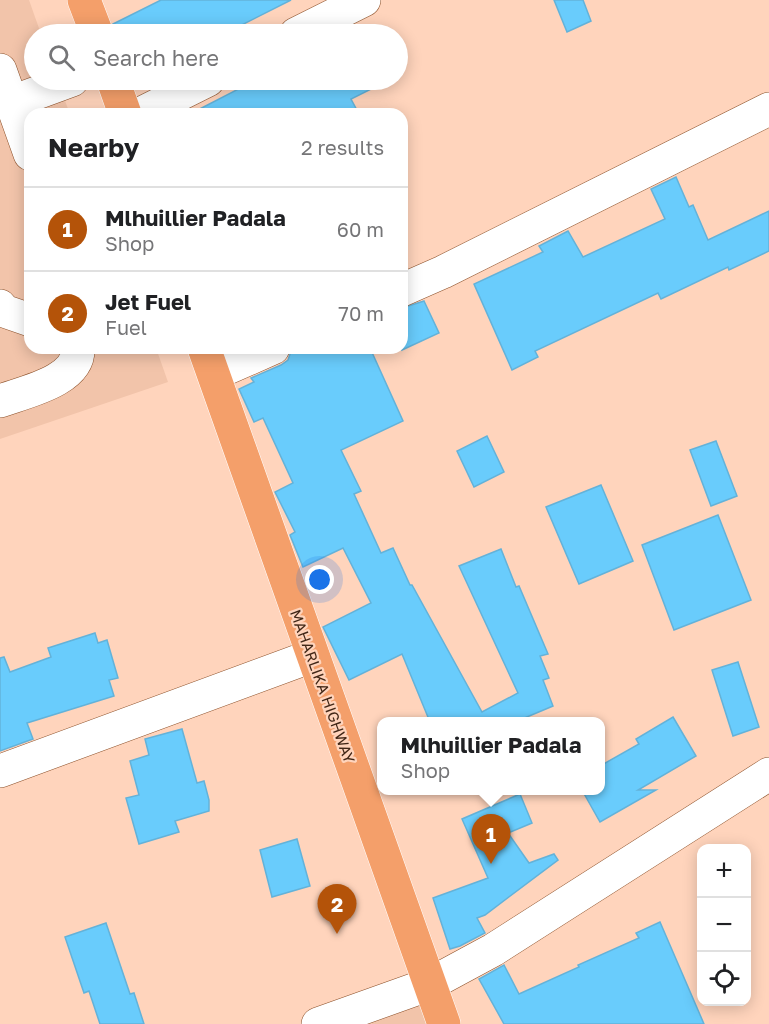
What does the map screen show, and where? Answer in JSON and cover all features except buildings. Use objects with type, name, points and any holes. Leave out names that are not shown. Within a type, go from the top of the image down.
[{"type":"highway","points":[[84,0],[93,24]]},
{"type":"highway","points":[[117,90],[123,108]]},
{"type":"highway","name":"MAHARLIKA HIGHWAY","points":[[209,361],[444,1024]]},
{"type":"street","points":[[316,24],[364,0]]},
{"type":"street","points":[[0,70],[16,129]]},
{"type":"street","points":[[40,108],[61,90]]},
{"type":"street","points":[[152,108],[188,90]]},
{"type":"street","points":[[408,287],[464,262],[769,109]]},
{"type":"street","points":[[0,306],[4,311],[24,318]]},
{"type":"street","points":[[0,401],[60,378],[72,369],[79,354]]},
{"type":"street","points":[[209,361],[243,354]]},
{"type":"street","points":[[0,771],[312,656]]},
{"type":"street","points":[[318,1024],[430,984],[493,950],[769,774]]},
{"type":"shaded area","points":[[0,0],[29,0],[37,24],[24,24],[24,90],[61,90],[68,108],[24,108],[24,354],[158,354],[168,382],[0,439]]},
{"type":"shaded area","points":[[430,984],[444,1024],[310,1024]]},
{"type":"place","name":"Mlhuillier Padala","points":[[491,864]]},
{"type":"place","name":"Jet Fuel","points":[[337,934]]}]
